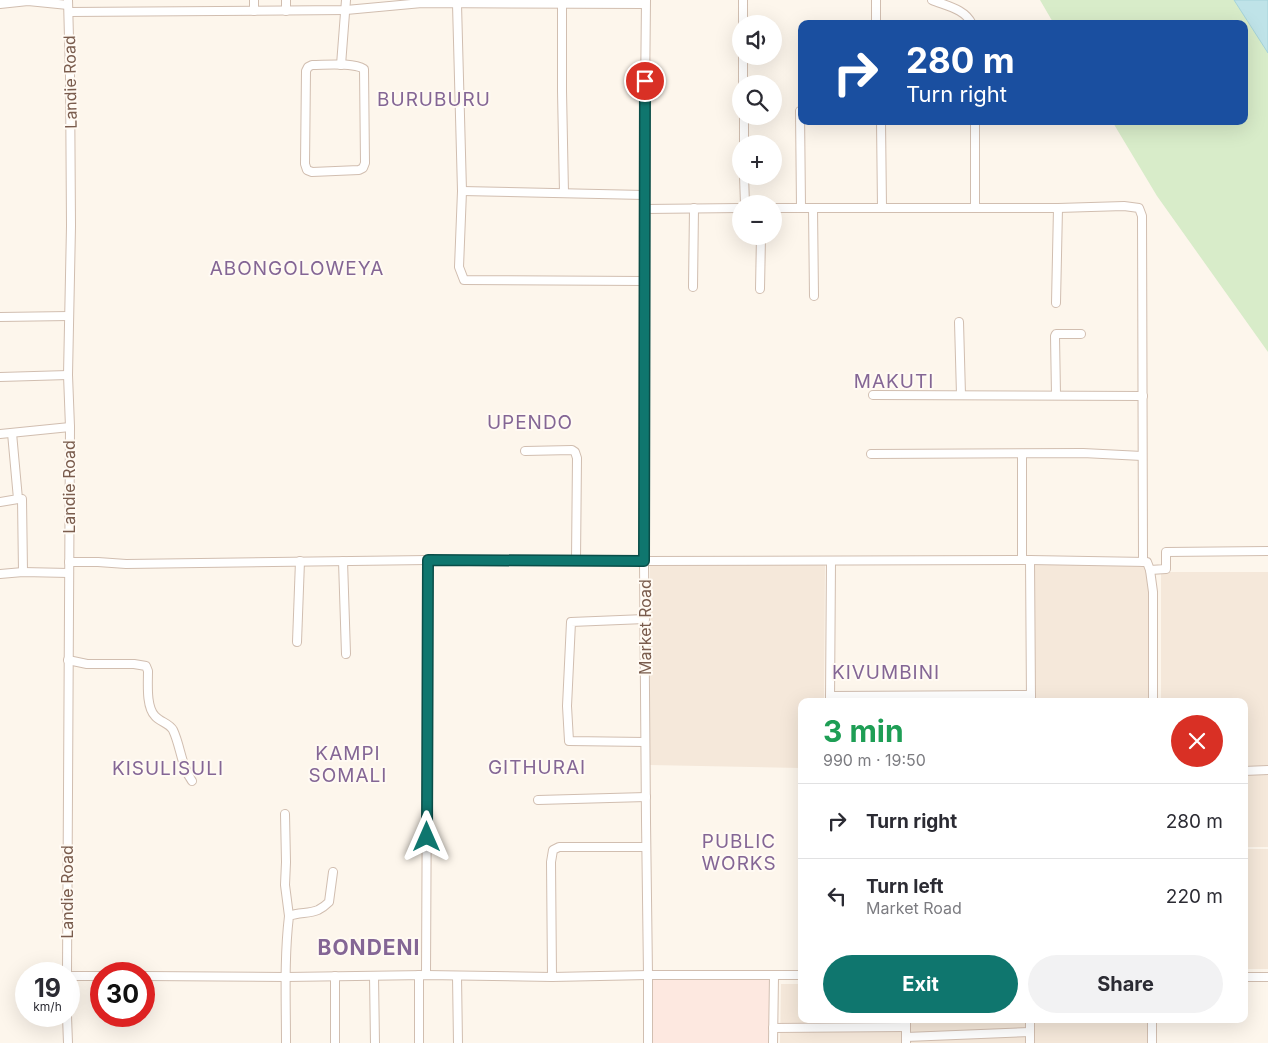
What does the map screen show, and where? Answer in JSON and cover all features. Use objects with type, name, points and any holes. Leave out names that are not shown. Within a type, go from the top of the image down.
[{"type":"street","points":[[254,0],[254,11]]},
{"type":"street","points":[[286,0],[286,11]]},
{"type":"street","points":[[341,65],[346,0]]},
{"type":"street","points":[[742,0],[743,15]]},
{"type":"street","points":[[876,0],[876,20]]},
{"type":"street","points":[[932,0],[966,14],[970,20]]},
{"type":"street","points":[[0,4],[28,1],[68,6],[286,11],[346,10],[422,2],[457,4],[492,2],[645,2]]},
{"type":"street","points":[[562,2],[564,193]]},
{"type":"street","name":"Market Road","points":[[645,2],[644,561],[648,1043]]},
{"type":"street","points":[[457,4],[462,191],[459,267],[464,280],[644,280]]},
{"type":"street","name":"Landie Road","points":[[68,6],[71,226],[68,375],[70,427],[68,962]]},
{"type":"street","points":[[312,65],[341,65],[360,66],[364,69],[365,163],[363,168],[359,170],[312,172],[307,170],[305,164],[306,71],[312,65]]},
{"type":"street","points":[[800,125],[801,207]]},
{"type":"street","points":[[881,125],[882,208]]},
{"type":"street","points":[[975,125],[975,208]]},
{"type":"street","points":[[462,191],[644,195]]},
{"type":"street","points":[[782,208],[1058,208],[1124,206],[1139,208],[1142,216],[1143,562]]},
{"type":"street","points":[[693,287],[694,208]]},
{"type":"street","points":[[645,209],[732,208]]},
{"type":"street","points":[[813,208],[814,296]]},
{"type":"street","points":[[1056,303],[1058,208]]},
{"type":"street","points":[[760,289],[761,245]]},
{"type":"street","points":[[0,317],[69,316]]},
{"type":"street","points":[[960,322],[961,395]]},
{"type":"street","points":[[1056,395],[1055,336],[1056,334],[1081,334]]},
{"type":"street","points":[[0,377],[68,375]]},
{"type":"street","points":[[873,395],[1143,396]]},
{"type":"street","points":[[0,434],[70,427]]},
{"type":"street","points":[[12,432],[18,499]]},
{"type":"street","points":[[525,451],[572,450],[575,452],[577,458],[576,560]]},
{"type":"street","points":[[870,454],[1083,453],[1142,456]]},
{"type":"street","points":[[831,561],[830,698],[1031,698],[1022,454]]},
{"type":"street","points":[[0,502],[22,499],[23,572]]},
{"type":"street","points":[[1153,698],[1153,592],[1158,569],[1166,552],[1268,551]]},
{"type":"street","points":[[69,562],[126,564],[428,560],[1026,560],[1147,562],[1158,569]]},
{"type":"street","points":[[418,1043],[423,975],[428,560]]},
{"type":"street","points":[[297,642],[300,561]]},
{"type":"street","points":[[343,561],[346,654]]},
{"type":"street","points":[[0,574],[23,572],[69,573]]},
{"type":"street","points":[[645,619],[571,622],[567,706],[569,741],[646,742]]},
{"type":"street","points":[[68,660],[87,664],[134,664],[146,666],[148,671],[150,709],[156,718],[167,723],[172,729],[184,768],[192,781]]},
{"type":"street","points":[[1248,771],[1268,770]]},
{"type":"street","points":[[538,800],[646,797]]},
{"type":"street","points":[[285,814],[285,885],[289,916],[286,937],[286,1043]]},
{"type":"street","points":[[552,977],[551,856],[553,850],[559,847],[646,847]]},
{"type":"street","points":[[289,916],[296,913],[320,910],[329,902],[333,872]]},
{"type":"street","points":[[155,976],[798,976]]},
{"type":"street","points":[[335,976],[335,1043]]},
{"type":"street","points":[[374,976],[375,1043]]},
{"type":"street","points":[[457,976],[458,1043]]},
{"type":"street","points":[[773,1043],[774,976]]},
{"type":"street","points":[[1248,977],[1268,977]]},
{"type":"street","points":[[906,1023],[906,1040],[1030,1032]]},
{"type":"street","points":[[1030,1023],[1030,1043]]},
{"type":"street","points":[[1152,1023],[1152,1043]]},
{"type":"street","points":[[67,1027],[68,1043]]},
{"type":"street","points":[[773,1028],[906,1028]]},
{"type":"shaded area","points":[[825,563],[824,698],[798,698],[798,768],[650,765],[650,564]]},
{"type":"shaded area","points":[[1033,565],[1148,565],[1148,698],[1033,698]]},
{"type":"shaded area","points":[[1161,572],[1268,572],[1268,847],[1248,847],[1248,698],[1161,698]]},
{"type":"shaded area","points":[[1248,849],[1268,849],[1268,969],[1248,969]]},
{"type":"shaded area","points":[[653,977],[770,979],[769,1043],[653,1043]]},
{"type":"shaded area","points":[[781,984],[798,984],[798,1023],[1148,1023],[1148,1043],[780,1043]]},
{"type":"green space","points":[[1040,0],[1268,0],[1268,352],[1157,196],[1114,125],[1248,125],[1248,20],[1052,20]]},
{"type":"water","points":[[1234,0],[1268,0],[1268,53],[1248,20]]},
{"type":"district","name":"BURUBURU","points":[[434,99]]},
{"type":"district","name":"ABONGOLOWEYA","points":[[297,268]]},
{"type":"district","name":"MAKUTI","points":[[894,381]]},
{"type":"district","name":"UPENDO","points":[[530,422]]},
{"type":"district","name":"KIVUMBINI","points":[[886,672]]},
{"type":"district","name":"KAMPI SOMALI","points":[[348,764]]},
{"type":"district","name":"GITHURAI","points":[[537,767]]},
{"type":"district","name":"KISULISULI","points":[[168,768]]},
{"type":"district","name":"PUBLIC WORKS","points":[[739,852]]},
{"type":"district","name":"BONDENI","points":[[369,947]]},
{"type":"route","points":[[427,837],[428,560],[644,561],[645,81]]}]
